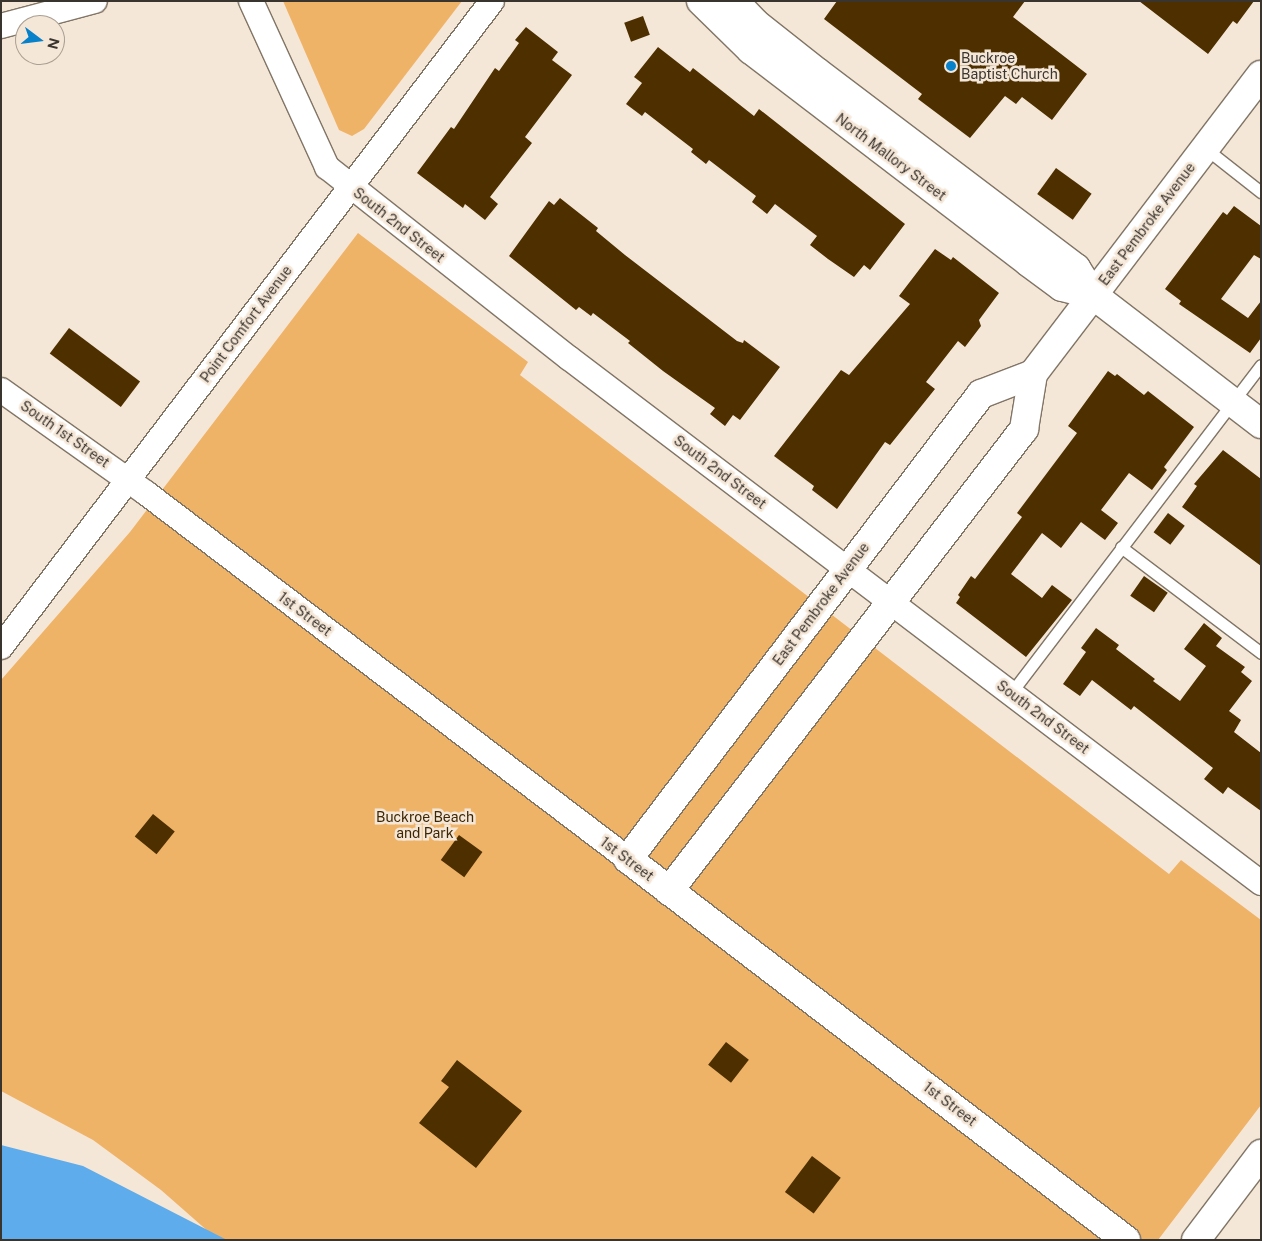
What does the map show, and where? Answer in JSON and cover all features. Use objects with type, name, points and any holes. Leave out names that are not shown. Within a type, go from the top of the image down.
[{"type":"street","points":[[1,26],[95,1]]},
{"type":"street","name":"South 2nd Street","points":[[251,1],[327,166],[351,187],[892,603],[1260,880]]},
{"type":"street","name":"Point Comfort Avenue","points":[[1,647],[492,1]]},
{"type":"street","name":"North Mallory Street","points":[[701,1],[752,50],[1028,262],[1062,287],[1093,295]]},
{"type":"street","name":"North Mallory Street","points":[[734,1],[755,23],[817,72],[1076,268],[1093,295],[1261,424]]},
{"type":"street","name":"East Pembroke Avenue","points":[[669,891],[1024,429],[1033,374],[1261,75]]},
{"type":"street","name":"East Pembroke Avenue","points":[[628,859],[981,394],[1033,374]]},
{"type":"street","name":"South 1st Street","points":[[1,390],[128,479]]},
{"type":"street","name":"1st Street","points":[[128,479],[1126,1240]]},
{"type":"street","points":[[1196,1240],[1261,1154]]},
{"type":"lane","points":[[1205,148],[1261,192]]},
{"type":"lane","points":[[1011,693],[1261,365]]},
{"type":"lane","points":[[1122,547],[1261,653]]},
{"type":"green space","points":[[283,1],[462,1],[364,129],[352,136],[339,130]]},
{"type":"green space","name":"Buckroe Beach and Park","points":[[358,233],[528,362],[520,375],[1169,874],[1181,860],[1261,920],[1261,1105],[1158,1240],[218,1240],[161,1190],[93,1140],[1,1091],[1,680],[130,532]]},
{"type":"water","points":[[1,1145],[83,1166],[227,1240],[1,1240]]},
{"type":"building","points":[[837,1],[1025,1],[1013,17],[1087,74],[1052,120],[1022,97],[1016,104],[1005,96],[970,138],[918,99],[922,94],[824,19]]},
{"type":"building","points":[[1139,1],[1254,1],[1237,24],[1233,21],[1208,54]]},
{"type":"building","points":[[643,16],[650,35],[631,42],[624,23]]},
{"type":"building","points":[[526,27],[558,52],[552,60],[572,75],[525,137],[532,143],[490,197],[498,204],[485,220],[465,204],[463,208],[417,173],[451,127],[454,129],[495,68],[499,71],[519,43],[515,40]]},
{"type":"building","points":[[658,47],[690,72],[693,68],[754,116],[759,109],[905,224],[870,270],[864,265],[854,277],[810,245],[817,236],[775,204],[767,214],[752,202],[756,196],[709,160],[706,164],[691,152],[693,149],[645,112],[642,116],[626,104],[642,83],[634,77]]},
{"type":"building","points":[[1056,168],[1092,194],[1073,220],[1037,194]]},
{"type":"building","points":[[560,198],[598,228],[596,231],[625,255],[737,341],[743,343],[744,340],[780,367],[740,420],[733,415],[725,426],[710,414],[715,408],[663,371],[628,343],[630,341],[593,313],[591,316],[579,307],[576,310],[509,256],[549,201],[554,205]]},
{"type":"building","points":[[1234,206],[1261,226],[1261,259],[1254,255],[1221,299],[1248,318],[1261,301],[1261,338],[1250,353],[1179,304],[1181,301],[1165,289],[1223,212],[1227,215]]},
{"type":"building","points":[[935,249],[951,260],[953,257],[999,293],[979,320],[981,326],[965,347],[958,341],[926,382],[935,389],[890,445],[885,442],[837,509],[812,490],[814,486],[774,456],[841,370],[849,375],[910,304],[899,296]]},
{"type":"building","points":[[69,328],[140,382],[121,407],[50,354]]},
{"type":"building","points":[[1108,371],[1115,376],[1117,374],[1144,395],[1148,391],[1194,427],[1164,467],[1167,470],[1152,490],[1129,473],[1101,510],[1118,523],[1105,540],[1081,522],[1061,548],[1042,533],[1011,574],[1042,598],[1052,585],[1072,600],[1026,657],[956,603],[960,597],[958,595],[971,576],[975,579],[1022,517],[1017,513],[1077,433],[1068,426]]},
{"type":"building","points":[[1223,450],[1261,479],[1261,566],[1182,507],[1197,486],[1194,484]]},
{"type":"building","points":[[1168,513],[1185,526],[1170,545],[1154,532]]},
{"type":"building","points":[[1144,576],[1168,593],[1154,612],[1130,596]]},
{"type":"building","points":[[1204,623],[1222,638],[1216,646],[1245,667],[1241,672],[1252,681],[1229,711],[1241,720],[1234,732],[1261,753],[1261,811],[1228,787],[1223,794],[1204,779],[1213,768],[1134,706],[1131,710],[1092,680],[1080,696],[1063,684],[1086,652],[1081,648],[1096,628],[1119,645],[1116,649],[1155,679],[1153,681],[1180,701],[1206,666],[1184,649]]},
{"type":"building","points":[[153,814],[175,832],[157,854],[135,837]]},
{"type":"building","points":[[459,835],[482,852],[464,877],[441,860]]},
{"type":"building","points":[[726,1042],[749,1060],[731,1083],[708,1065]]},
{"type":"building","points":[[457,1060],[522,1111],[476,1168],[419,1123],[449,1087],[441,1081]]},
{"type":"building","points":[[812,1156],[841,1178],[814,1214],[785,1192]]},
{"type":"place","name":"Buckroe Baptist Church","points":[[951,66]]}]
